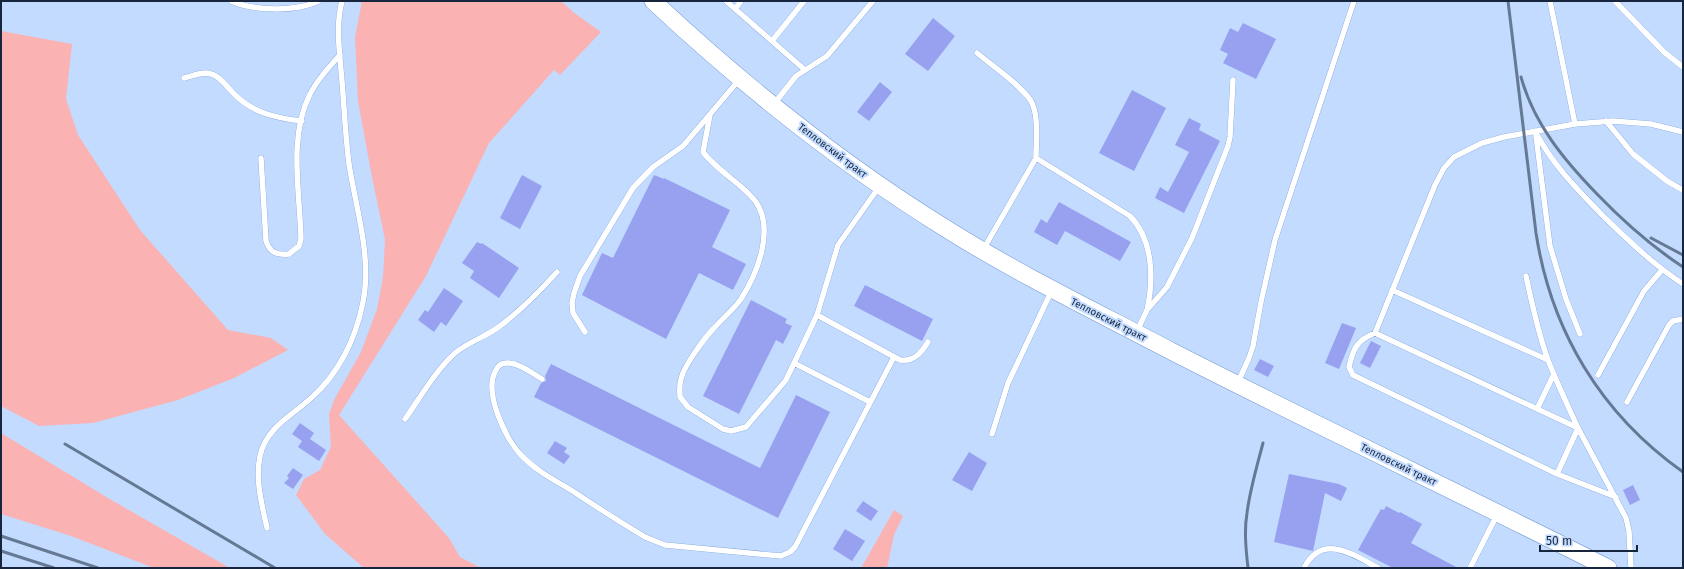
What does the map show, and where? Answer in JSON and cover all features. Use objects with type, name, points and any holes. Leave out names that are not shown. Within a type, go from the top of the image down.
[{"type":"main road","name":"Тепловский тракт","points":[[653,1],[740,78],[774,105],[881,185],[982,251],[1052,290],[1136,333],[1608,568]]},
{"type":"lane","points":[[231,1],[251,8],[289,8],[319,1]]},
{"type":"lane","points":[[267,528],[258,471],[260,455],[266,441],[275,427],[311,398],[338,365],[349,346],[358,323],[366,284],[365,260],[349,162],[340,55],[342,1]]},
{"type":"lane","points":[[726,1],[805,70]]},
{"type":"lane","points":[[735,8],[741,1]]},
{"type":"lane","points":[[772,41],[804,1]]},
{"type":"lane","points":[[774,105],[793,79],[827,56],[873,1]]},
{"type":"lane","points":[[1237,384],[1253,346],[1260,302],[1275,240],[1354,1]]},
{"type":"lane","points":[[1550,1],[1575,124]]},
{"type":"lane","points":[[1615,1],[1664,52],[1683,67]]},
{"type":"lane","points":[[977,53],[1025,93],[1034,110],[1036,128],[1036,158],[982,251]]},
{"type":"lane","points":[[261,158],[266,240],[268,248],[274,253],[289,254],[299,246],[301,239],[297,154],[302,121],[310,94],[320,78],[340,55]]},
{"type":"lane","points":[[184,78],[204,73],[211,73],[216,76],[235,96],[255,110],[278,118],[302,121]]},
{"type":"lane","points":[[585,332],[573,314],[572,308],[574,293],[580,276],[633,188],[653,167],[682,146],[740,78]]},
{"type":"lane","points":[[1147,310],[1167,287],[1192,238],[1228,146],[1230,137],[1233,80]]},
{"type":"lane","points":[[710,115],[703,152],[710,161],[756,202],[765,228],[763,245],[758,262],[740,299],[715,327],[681,377],[680,397],[688,407],[715,425],[731,431],[746,427],[781,387],[817,315],[838,245],[881,185]]},
{"type":"lane","points":[[1606,121],[1632,154],[1667,181],[1683,190]]},
{"type":"lane","points":[[1616,496],[1557,474],[1353,375],[1349,367],[1358,344],[1363,338],[1375,333],[1435,185],[1444,168],[1454,157],[1482,143],[1575,124],[1606,121],[1633,121],[1683,132]]},
{"type":"lane","points":[[1535,131],[1550,158],[1578,190],[1623,235],[1662,270],[1683,284]]},
{"type":"lane","points":[[1535,131],[1550,246],[1566,299],[1580,334]]},
{"type":"lane","points":[[1036,158],[1130,216],[1138,224],[1148,248],[1151,294],[1147,310],[1136,333]]},
{"type":"lane","points":[[1598,375],[1644,291],[1662,270]]},
{"type":"lane","points":[[405,419],[445,364],[455,354],[471,342],[500,327],[544,287],[557,272]]},
{"type":"lane","points":[[1526,276],[1533,309],[1548,360],[1578,428],[1616,496],[1626,518],[1629,531],[1631,568]]},
{"type":"lane","points":[[992,434],[1008,384],[1052,290]]},
{"type":"lane","points":[[1392,290],[1548,360]]},
{"type":"lane","points":[[817,315],[894,357],[904,360],[915,358],[928,342]]},
{"type":"lane","points":[[1627,402],[1669,325],[1673,321],[1683,319]]},
{"type":"lane","points":[[1375,333],[1578,428]]},
{"type":"lane","points":[[542,378],[513,364],[502,363],[497,367],[491,388],[494,402],[507,435],[513,446],[530,464],[645,538],[655,542],[665,545],[776,556],[786,554],[795,547],[894,357]]},
{"type":"lane","points":[[794,363],[870,402]]},
{"type":"lane","points":[[1537,409],[1554,374]]},
{"type":"lane","points":[[1557,474],[1578,428]]},
{"type":"lane","points":[[1470,568],[1499,513]]},
{"type":"lane","points":[[1304,568],[1312,557],[1332,548],[1347,551],[1378,568]]},
{"type":"shaded area","points":[[362,1],[561,1],[573,12],[601,32],[560,75],[554,70],[489,143],[426,276],[339,415],[449,538],[460,557],[481,568],[364,568],[325,534],[296,495],[304,479],[320,470],[331,447],[329,414],[335,398],[361,352],[377,309],[383,277],[385,240],[358,101],[355,37]]},
{"type":"shaded area","points":[[1,31],[72,44],[66,99],[78,135],[140,230],[228,330],[271,338],[288,350],[234,378],[178,400],[93,423],[39,426],[1,406]]},
{"type":"shaded area","points":[[1,433],[108,498],[230,568],[154,568],[71,536],[1,514]]},
{"type":"shaded area","points":[[894,510],[903,516],[894,535],[887,568],[861,568]]},
{"type":"building","points":[[933,18],[955,36],[928,71],[905,54]]},
{"type":"building","points":[[1243,23],[1276,39],[1256,79],[1223,63],[1228,54],[1220,50],[1230,28],[1238,32]]},
{"type":"building","points":[[880,82],[892,92],[869,121],[857,112]]},
{"type":"building","points":[[1132,90],[1166,108],[1134,171],[1099,153]]},
{"type":"building","points":[[1189,118],[1201,124],[1199,130],[1220,141],[1184,213],[1155,198],[1160,187],[1168,192],[1189,152],[1175,145]]},
{"type":"building","points":[[522,175],[542,186],[520,229],[500,218]]},
{"type":"building","points":[[654,175],[664,178],[730,210],[712,247],[746,264],[733,290],[699,273],[666,339],[582,295],[602,253],[613,258]]},
{"type":"building","points":[[1059,202],[1131,242],[1120,261],[1065,231],[1057,245],[1034,232],[1041,219],[1047,223]]},
{"type":"building","points":[[477,242],[482,243],[519,268],[499,298],[470,278],[474,271],[462,263]]},
{"type":"building","points":[[865,285],[933,319],[922,341],[854,306]]},
{"type":"building","points":[[444,288],[463,301],[446,326],[441,322],[434,332],[418,320],[425,310],[428,312]]},
{"type":"building","points":[[751,300],[787,319],[785,323],[792,326],[783,344],[776,340],[739,414],[703,396]]},
{"type":"building","points":[[1342,323],[1356,328],[1339,369],[1325,363]]},
{"type":"building","points":[[1371,341],[1381,346],[1370,368],[1360,363]]},
{"type":"building","points":[[1260,359],[1274,366],[1268,377],[1254,370]]},
{"type":"building","points":[[551,364],[760,468],[796,395],[830,412],[778,518],[534,397],[541,383],[546,381],[545,376]]},
{"type":"building","points":[[300,423],[314,433],[310,439],[326,450],[319,461],[298,447],[302,441],[292,434]]},
{"type":"building","points":[[555,441],[567,448],[564,452],[570,456],[564,464],[547,453]]},
{"type":"building","points":[[969,452],[987,463],[972,491],[952,480]]},
{"type":"building","points":[[293,468],[303,475],[293,489],[284,483],[289,478],[287,476]]},
{"type":"building","points":[[1289,474],[1339,484],[1347,488],[1341,501],[1325,493],[1313,551],[1274,542]]},
{"type":"building","points":[[1633,485],[1640,500],[1630,505],[1623,490]]},
{"type":"building","points":[[863,501],[878,511],[871,521],[856,511]]},
{"type":"building","points":[[1386,506],[1422,524],[1411,543],[1458,568],[1393,568],[1358,550],[1381,509],[1384,510]]},
{"type":"building","points":[[845,529],[865,541],[852,561],[833,549]]},
{"type":"railway","points":[[1508,1],[1536,233],[1543,269],[1554,304],[1567,336],[1584,368],[1604,397],[1628,424],[1654,449],[1683,472]]},
{"type":"railway","points":[[1521,77],[1542,126],[1573,168],[1617,214],[1660,251],[1683,267]]},
{"type":"railway","points":[[1651,238],[1683,255]]},
{"type":"railway","points":[[1248,568],[1246,520],[1248,504],[1263,443]]},
{"type":"railway","points":[[65,444],[275,568]]},
{"type":"railway","points":[[1,536],[98,568]]},
{"type":"railway","points":[[1,551],[54,568]]}]
